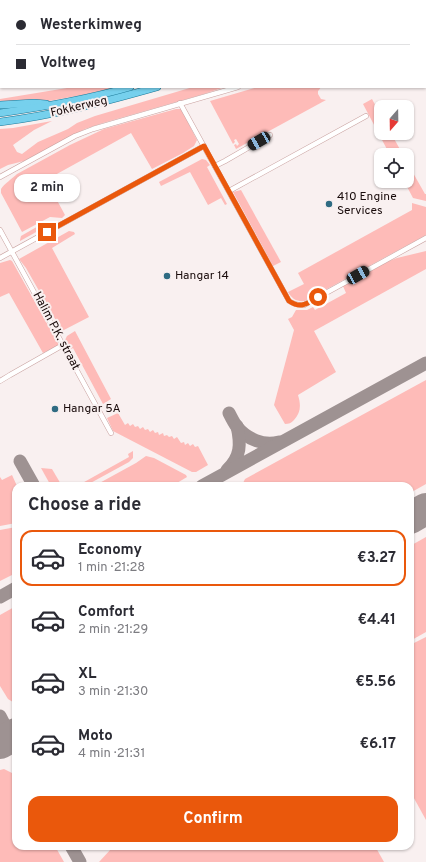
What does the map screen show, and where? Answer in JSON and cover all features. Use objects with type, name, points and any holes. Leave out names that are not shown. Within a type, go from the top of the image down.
[{"type":"main road","name":"Fokkerweg","points":[[0,113],[54,105],[126,88]]},
{"type":"main road","name":"Fokkerweg","points":[[0,122],[75,109],[153,88]]},
{"type":"main road","points":[[0,105],[34,103],[54,105]]},
{"type":"street","points":[[0,177],[75,136],[92,129],[234,88]]},
{"type":"street","points":[[180,103],[289,301],[294,304],[300,306],[304,305],[426,238]]},
{"type":"street","points":[[229,192],[366,116]]},
{"type":"street","points":[[215,166],[270,135]]},
{"type":"street","points":[[0,258],[204,146]]},
{"type":"street","name":"Halim P.K. straat","points":[[0,230],[111,432]]},
{"type":"street","points":[[0,381],[63,345]]},
{"type":"shaded area","points":[[67,88],[115,88],[49,101],[0,103],[0,99]]},
{"type":"shaded area","points":[[190,88],[222,88],[85,129],[24,161],[8,165],[0,169],[0,129],[52,121],[34,130],[13,145],[17,152],[22,154],[38,142],[95,116]]},
{"type":"shaded area","points":[[255,88],[320,88],[318,94],[321,99],[326,100],[236,149],[234,145],[236,144],[237,146],[239,144],[236,139],[234,140],[235,142],[233,144],[210,101]]},
{"type":"shaded area","points":[[372,99],[374,103],[374,125],[363,104]]},
{"type":"shaded area","points":[[176,109],[181,109],[197,140],[194,146],[152,169],[131,133],[46,180],[65,215],[62,218],[50,217],[22,232],[1,193],[1,189],[17,174],[70,145],[104,129]]},
{"type":"shaded area","points":[[382,140],[395,140],[399,148],[386,148]]},
{"type":"shaded area","points":[[202,159],[206,160],[210,165],[207,167],[227,204],[225,205],[221,198],[208,205],[190,172],[161,186],[159,182]]},
{"type":"shaded area","points":[[414,175],[426,194],[426,201],[413,198],[408,188],[414,188]]},
{"type":"shaded area","points":[[241,190],[281,262],[273,266],[233,192]]},
{"type":"shaded area","points":[[412,203],[426,207],[426,235],[305,301],[293,298],[288,292],[304,284],[298,273],[412,210]]},
{"type":"shaded area","points":[[47,221],[56,221],[20,241],[21,236]]},
{"type":"shaded area","points":[[69,231],[74,232],[75,234],[52,248],[89,317],[62,331],[26,268],[19,259]]},
{"type":"shaded area","points":[[426,251],[426,269],[314,331],[336,372],[298,395],[300,405],[298,414],[292,422],[285,424],[274,405],[294,330],[288,319],[292,317],[296,310],[307,310],[313,307],[315,310],[346,293],[343,286],[389,261]]},
{"type":"shaded area","points":[[10,260],[12,261],[59,345],[43,353],[9,293],[0,297],[0,263]]},
{"type":"shaded area","points":[[75,331],[111,399],[103,404],[73,348],[70,350],[65,340],[67,336]]},
{"type":"shaded area","points":[[426,380],[426,484],[414,491],[414,482],[244,482],[245,479]]},
{"type":"shaded area","points":[[118,413],[125,425],[128,423],[130,426],[133,424],[135,427],[138,426],[140,429],[143,427],[145,430],[148,429],[150,432],[153,430],[155,433],[158,432],[159,435],[163,433],[164,436],[172,436],[174,439],[177,437],[181,443],[184,442],[185,445],[188,443],[190,446],[193,444],[195,447],[198,446],[208,465],[196,472],[192,472],[113,431],[107,418]]},
{"type":"shaded area","points":[[133,451],[133,458],[129,462],[92,482],[84,482],[129,457],[128,454]]},
{"type":"shaded area","points":[[146,456],[154,458],[186,475],[187,477],[179,482],[101,482]]},
{"type":"shaded area","points":[[41,468],[52,469],[60,482],[49,482]]},
{"type":"shaded area","points":[[12,475],[15,482],[12,482],[12,524],[0,526],[0,477],[2,480]]},
{"type":"shaded area","points":[[12,528],[12,575],[0,581],[0,530]]},
{"type":"shaded area","points":[[426,537],[426,632],[414,639],[414,544]]},
{"type":"shaded area","points":[[12,608],[12,702],[8,699],[0,686],[0,615]]},
{"type":"shaded area","points":[[426,637],[426,820],[414,798],[414,643]]},
{"type":"shaded area","points":[[4,769],[12,773],[12,850],[57,850],[64,862],[0,862],[0,770]]},
{"type":"shaded area","points":[[110,850],[377,850],[384,862],[99,862]]},
{"type":"taxiway","points":[[209,482],[426,363]]},
{"type":"taxiway","points":[[229,413],[237,427],[250,438],[267,443],[279,442]]},
{"type":"taxiway","points":[[227,470],[232,465],[239,450],[237,426]]},
{"type":"taxiway","points":[[20,461],[32,482]]},
{"type":"taxiway","points":[[0,597],[12,590]]},
{"type":"taxiway","points":[[0,716],[12,739]]},
{"type":"taxiway","points":[[73,850],[80,862]]},
{"type":"runway","points":[[414,516],[426,509]]},
{"type":"runway","points":[[0,743],[12,736]]},
{"type":"place","name":"410 Engine Services","points":[[329,204]]},
{"type":"place","name":"Hangar 14","points":[[167,276]]},
{"type":"place","name":"Hangar 5A","points":[[55,409]]},
{"type":"route","points":[[47,232],[204,146],[289,301],[300,306],[318,297]]}]
